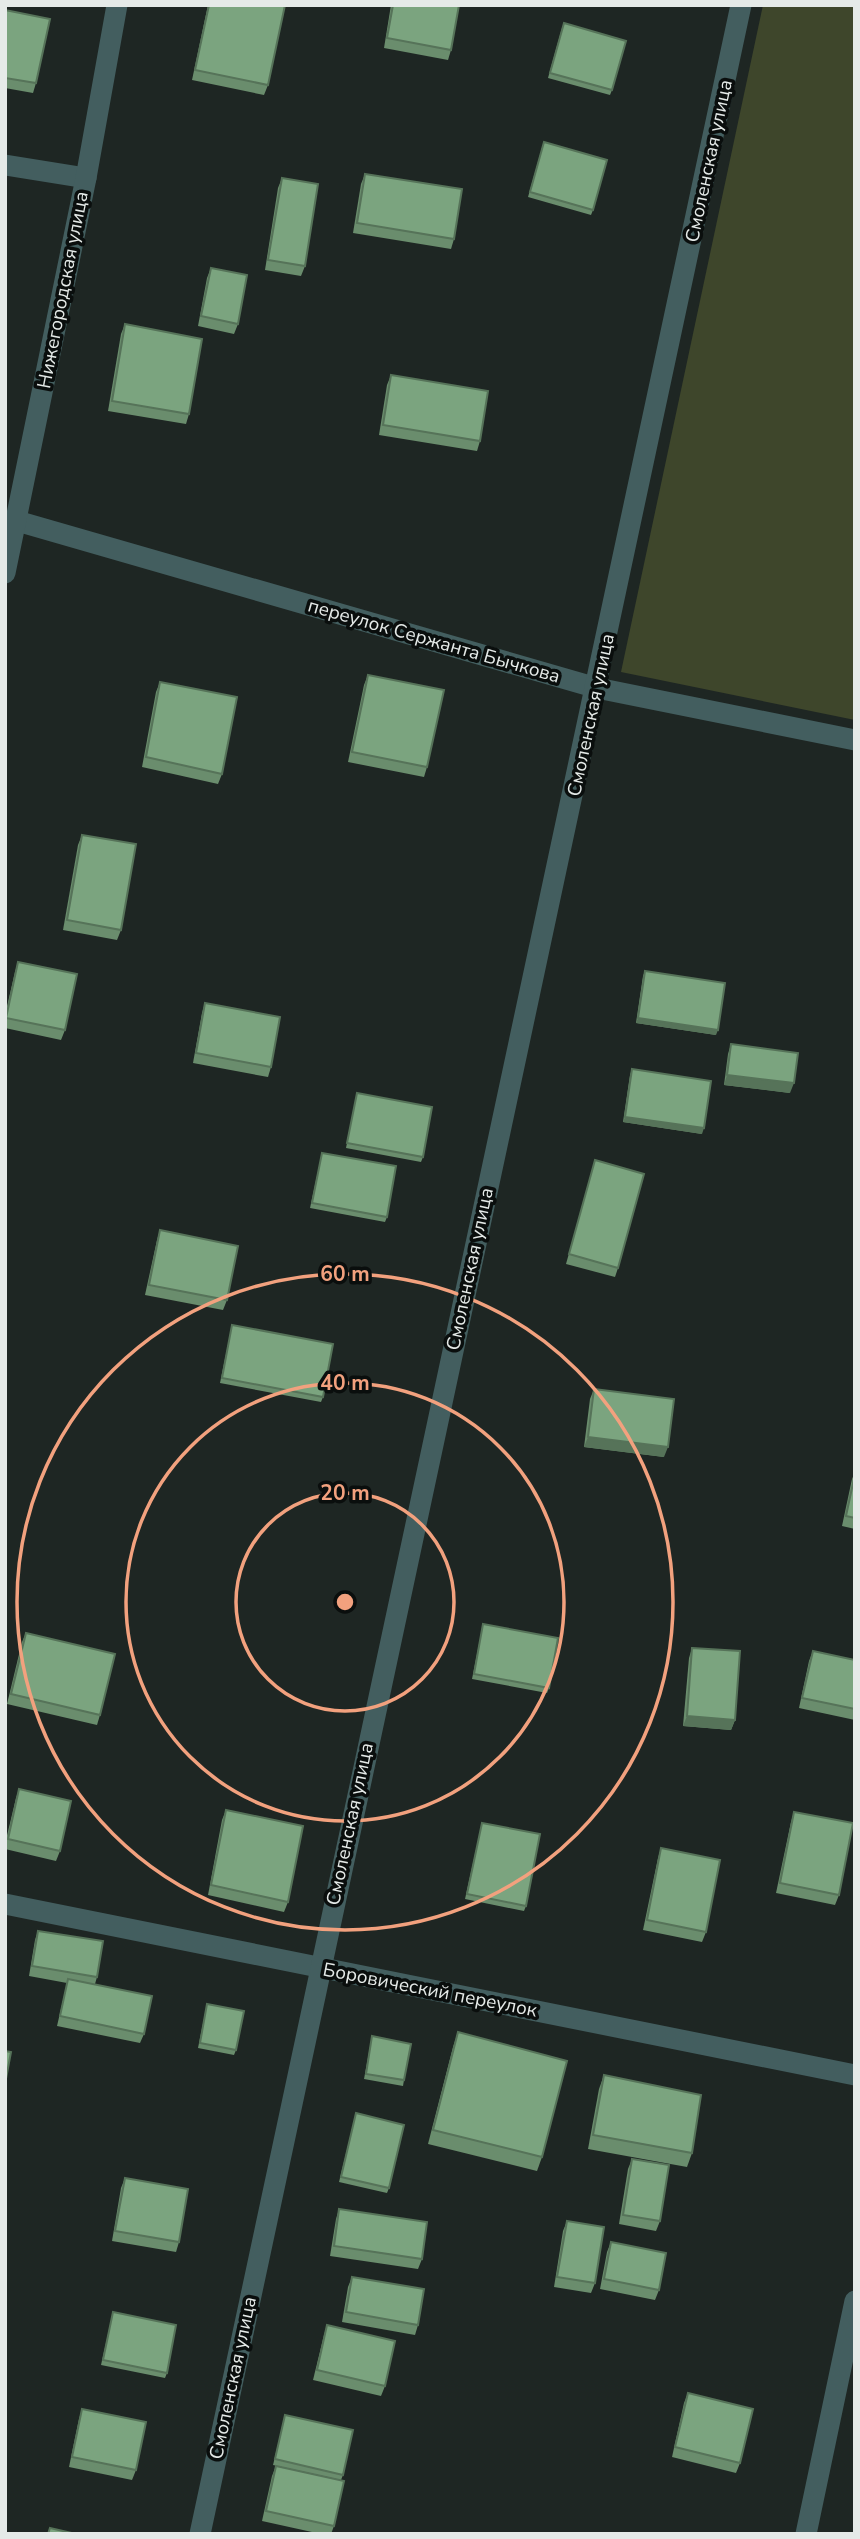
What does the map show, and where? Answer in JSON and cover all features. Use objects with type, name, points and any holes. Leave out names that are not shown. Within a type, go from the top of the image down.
[{"type":"street","name":"Нижегородская улица","points":[[6,570],[86,177],[117,5]]},
{"type":"street","name":"Смоленская улица","points":[[200,2534],[741,5]]},
{"type":"street","points":[[5,165],[86,177]]},
{"type":"street","name":"переулок Сержанта Бычкова","points":[[18,521],[597,688],[855,740]]},
{"type":"street","name":"Боровический переулок","points":[[5,1904],[855,2075]]},
{"type":"street","points":[[806,2534],[855,2301]]},
{"type":"green space","points":[[763,5],[855,5],[855,720],[621,672]]},
{"type":"building","points":[[209,5],[285,5],[268,85],[195,70]]},
{"type":"building","points":[[393,5],[459,5],[451,50],[387,38]]},
{"type":"building","points":[[5,10],[50,19],[36,83],[5,78]]},
{"type":"building","points":[[564,23],[626,41],[612,90],[550,73]]},
{"type":"building","points":[[544,142],[607,160],[593,210],[530,192]]},
{"type":"building","points":[[365,174],[462,189],[454,239],[357,223]]},
{"type":"building","points":[[282,178],[318,184],[305,266],[268,260]]},
{"type":"building","points":[[211,268],[247,275],[238,324],[201,316]]},
{"type":"building","points":[[125,324],[202,339],[189,414],[112,401]]},
{"type":"building","points":[[391,375],[488,391],[480,441],[383,425]]},
{"type":"building","points":[[368,675],[444,690],[427,767],[352,752]]},
{"type":"building","points":[[160,682],[237,697],[222,774],[146,757]]},
{"type":"building","points":[[82,835],[136,844],[121,930],[67,920]]},
{"type":"building","points":[[18,962],[77,974],[65,1030],[6,1018]]},
{"type":"building","points":[[645,971],[725,983],[718,1030],[638,1018]]},
{"type":"building","points":[[205,1003],[280,1017],[271,1067],[196,1053]]},
{"type":"building","points":[[731,1044],[798,1053],[794,1083],[727,1075]]},
{"type":"building","points":[[632,1069],[711,1081],[704,1128],[625,1117]]},
{"type":"building","points":[[357,1093],[432,1107],[423,1157],[347,1143]]},
{"type":"building","points":[[322,1153],[396,1166],[387,1217],[312,1203]]},
{"type":"building","points":[[595,1160],[644,1174],[618,1268],[569,1254]]},
{"type":"building","points":[[160,1230],[238,1246],[227,1300],[149,1285]]},
{"type":"building","points":[[232,1325],[333,1344],[323,1397],[222,1378]]},
{"type":"building","points":[[594,1389],[674,1399],[668,1447],[588,1437]]},
{"type":"building","points":[[855,1474],[855,1518],[846,1516]]},
{"type":"building","points":[[483,1624],[558,1638],[549,1688],[474,1674]]},
{"type":"building","points":[[26,1633],[115,1654],[100,1715],[11,1694]]},
{"type":"building","points":[[692,1648],[740,1651],[735,1720],[687,1716]]},
{"type":"building","points":[[813,1651],[855,1660],[855,1709],[802,1698]]},
{"type":"building","points":[[19,1789],[71,1801],[60,1851],[8,1839]]},
{"type":"building","points":[[226,1810],[303,1826],[288,1902],[211,1885]]},
{"type":"building","points":[[794,1812],[853,1823],[839,1895],[780,1883]]},
{"type":"building","points":[[482,1823],[540,1834],[526,1906],[467,1894]]},
{"type":"building","points":[[661,1848],[720,1860],[706,1932],[647,1920]]},
{"type":"building","points":[[38,1931],[103,1941],[97,1977],[32,1966]]},
{"type":"building","points":[[68,1979],[152,1996],[144,2034],[60,2016]]},
{"type":"building","points":[[207,2004],[244,2011],[236,2050],[200,2043]]},
{"type":"building","points":[[458,2032],[567,2061],[542,2157],[433,2130]]},
{"type":"building","points":[[372,2036],[411,2044],[404,2080],[366,2074]]},
{"type":"building","points":[[5,2051],[11,2052],[5,2084]]},
{"type":"building","points":[[604,2075],[701,2095],[692,2153],[593,2135]]},
{"type":"building","points":[[356,2113],[404,2125],[389,2188],[341,2177]]},
{"type":"building","points":[[632,2159],[669,2165],[660,2221],[623,2215]]},
{"type":"building","points":[[125,2178],[188,2189],[179,2242],[115,2231]]},
{"type":"building","points":[[339,2209],[427,2222],[422,2259],[334,2246]]},
{"type":"building","points":[[567,2221],[604,2227],[595,2283],[557,2277]]},
{"type":"building","points":[[611,2242],[666,2253],[659,2290],[604,2279]]},
{"type":"building","points":[[352,2277],[424,2289],[418,2325],[346,2312]]},
{"type":"building","points":[[113,2312],[176,2325],[167,2373],[103,2360]]},
{"type":"building","points":[[327,2325],[395,2341],[385,2386],[317,2370]]},
{"type":"building","points":[[688,2393],[753,2409],[740,2463],[675,2447]]},
{"type":"building","points":[[82,2409],[146,2422],[136,2470],[72,2457]]},
{"type":"building","points":[[285,2415],[353,2430],[343,2475],[275,2459]]},
{"type":"building","points":[[276,2466],[344,2481],[334,2526],[266,2511]]},
{"type":"building","points":[[50,2528],[76,2534],[48,2534]]}]
